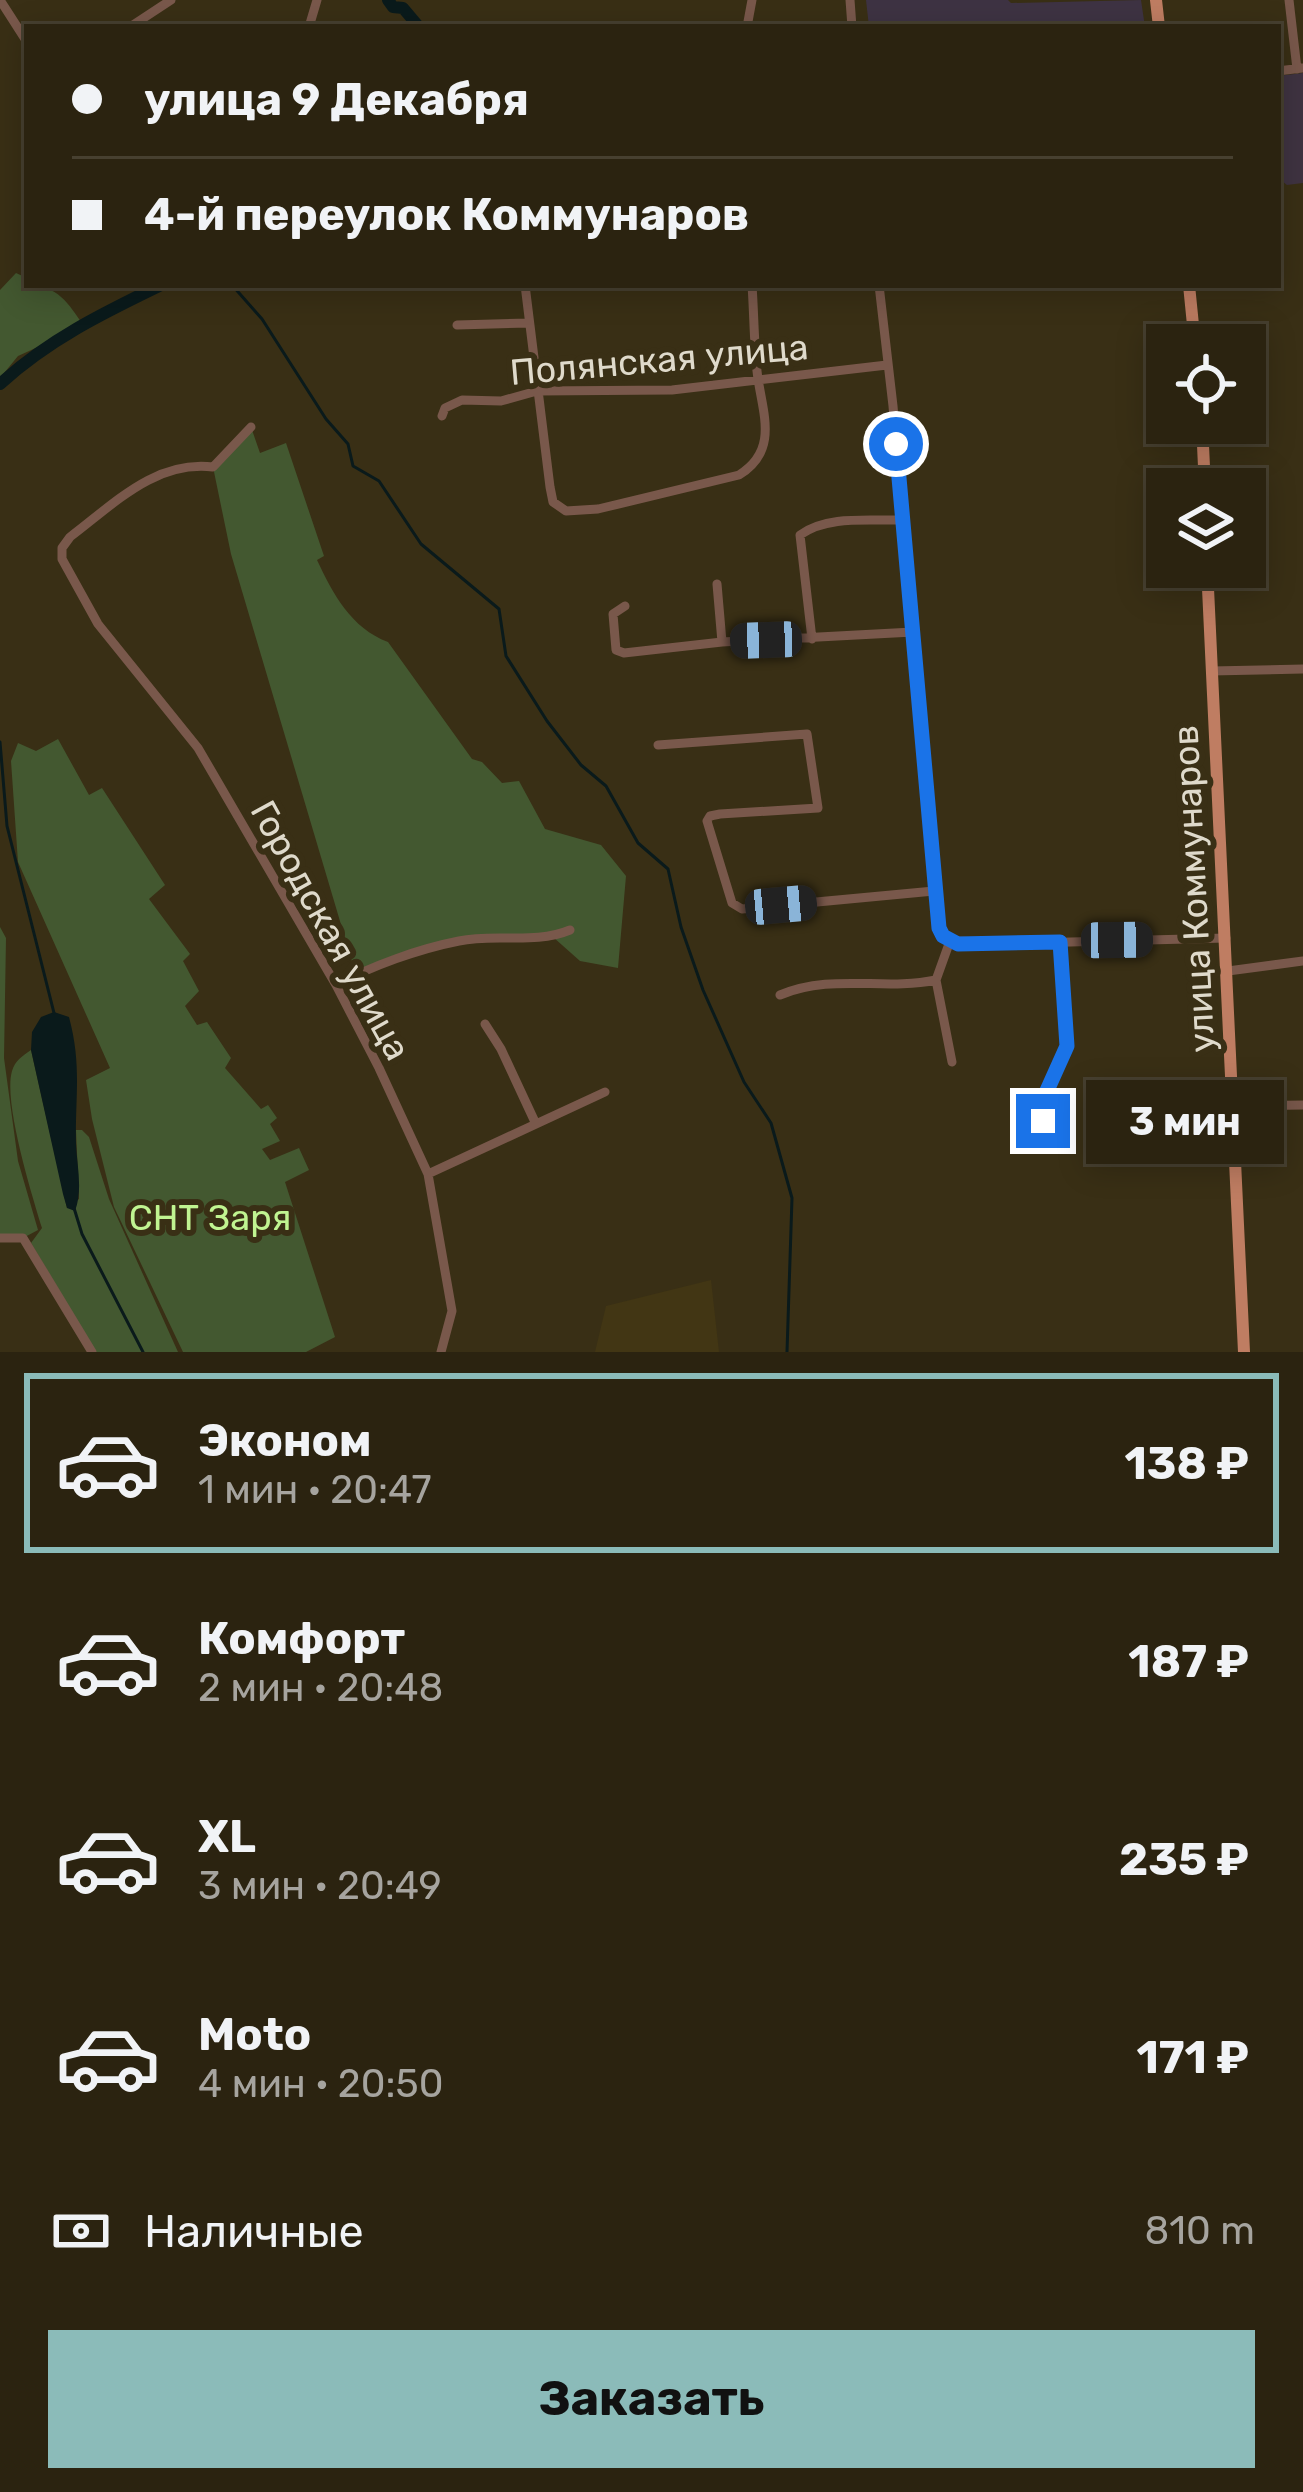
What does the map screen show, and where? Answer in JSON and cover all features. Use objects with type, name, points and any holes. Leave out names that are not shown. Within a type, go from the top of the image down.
[{"type":"main road","points":[[1189,288],[1193,324]]},
{"type":"main road","name":"улица Коммунаров","points":[[1208,588],[1244,1352]]},
{"type":"street","points":[[0,0],[24,37]]},
{"type":"street","points":[[135,24],[171,0]]},
{"type":"street","points":[[1289,0],[1300,68]]},
{"type":"street","points":[[525,288],[553,502],[566,511],[739,475],[754,466],[766,437],[752,288]]},
{"type":"street","points":[[879,288],[939,928],[950,941],[1226,938]]},
{"type":"street","points":[[457,325],[528,323]]},
{"type":"street","name":"Полянская улица","points":[[442,416],[446,408],[462,400],[501,401],[537,391],[672,390],[887,365]]},
{"type":"street","name":"Городская улица","points":[[251,428],[213,467],[176,467],[145,481],[70,537],[62,548],[67,574],[98,624],[198,748],[336,986],[428,1174],[452,1311],[441,1352]]},
{"type":"street","points":[[812,639],[800,535],[812,526],[841,521],[902,520]]},
{"type":"street","points":[[717,584],[722,642]]},
{"type":"street","points":[[626,606],[613,614],[616,650],[624,652],[913,632]]},
{"type":"street","points":[[1211,671],[1303,669]]},
{"type":"street","points":[[658,745],[807,734],[818,808],[720,814],[710,816],[706,825],[732,903],[742,909],[934,891]]},
{"type":"street","points":[[336,986],[459,941],[554,937],[570,930]]},
{"type":"street","points":[[950,941],[937,980],[952,1063]]},
{"type":"street","points":[[1043,1121],[1045,1095],[1067,1046],[1060,942]]},
{"type":"street","points":[[1228,971],[1303,961]]},
{"type":"street","points":[[779,995],[805,984],[842,980],[908,986],[937,980]]},
{"type":"street","points":[[485,1024],[535,1122]]},
{"type":"street","points":[[428,1174],[605,1092]]},
{"type":"street","points":[[1233,1106],[1303,1105]]},
{"type":"street","points":[[0,1238],[23,1238],[92,1352]]},
{"type":"shaded area","points":[[866,0],[1141,0],[1145,24],[869,24]]},
{"type":"shaded area","points":[[1303,73],[1303,183],[1287,185],[1281,180],[1281,76]]},
{"type":"shaded area","points":[[54,1012],[69,1017],[75,1051],[79,1186],[75,1211],[67,1208],[63,1194],[31,1050],[32,1032],[41,1017]]},
{"type":"shaded area","points":[[711,1280],[719,1352],[595,1352],[606,1306]]},
{"type":"green space","points":[[16,273],[24,277],[24,288],[47,288],[61,297],[84,326],[18,356],[0,378],[0,290]]},
{"type":"green space","points":[[251,427],[260,453],[286,443],[324,556],[317,560],[345,608],[364,628],[388,642],[472,759],[482,762],[502,783],[519,781],[545,829],[601,845],[626,876],[618,968],[580,961],[553,937],[459,941],[356,975],[231,554],[213,467]]},
{"type":"green space","name":"СНТ Заря","points":[[58,739],[89,795],[102,788],[165,885],[149,899],[190,954],[183,961],[199,991],[185,1006],[197,1025],[207,1022],[231,1058],[225,1068],[261,1109],[268,1105],[277,1118],[270,1124],[280,1141],[262,1149],[270,1160],[299,1148],[309,1170],[285,1182],[335,1337],[306,1352],[183,1352],[114,1207],[86,1080],[110,1068],[18,862],[11,761],[18,743],[36,751]]},
{"type":"green space","points":[[0,927],[6,938],[4,1058],[18,1161],[38,1230],[23,1238],[0,1238]]},
{"type":"green space","points":[[31,1050],[67,1208],[79,1199],[76,1130],[82,1130],[89,1137],[109,1199],[178,1352],[96,1352],[31,1243],[42,1228],[20,1149],[10,1085],[15,1064]]},
{"type":"waterway","points":[[388,0],[416,24]]},
{"type":"waterway","points":[[0,384],[57,341],[155,288]]},
{"type":"waterway","points":[[235,288],[262,319],[326,419],[348,444],[353,466],[379,481],[421,544],[499,609],[506,656],[547,721],[581,765],[606,786],[638,843],[668,869],[681,927],[703,990],[744,1082],[771,1123],[792,1198],[787,1352]]},
{"type":"waterway","points":[[0,742],[7,826],[54,1013]]},
{"type":"waterway","points":[[74,1208],[82,1234],[143,1352]]},
{"type":"route","points":[[896,444],[939,928],[958,944],[1060,942],[1067,1046],[1045,1095],[1043,1121]]}]
